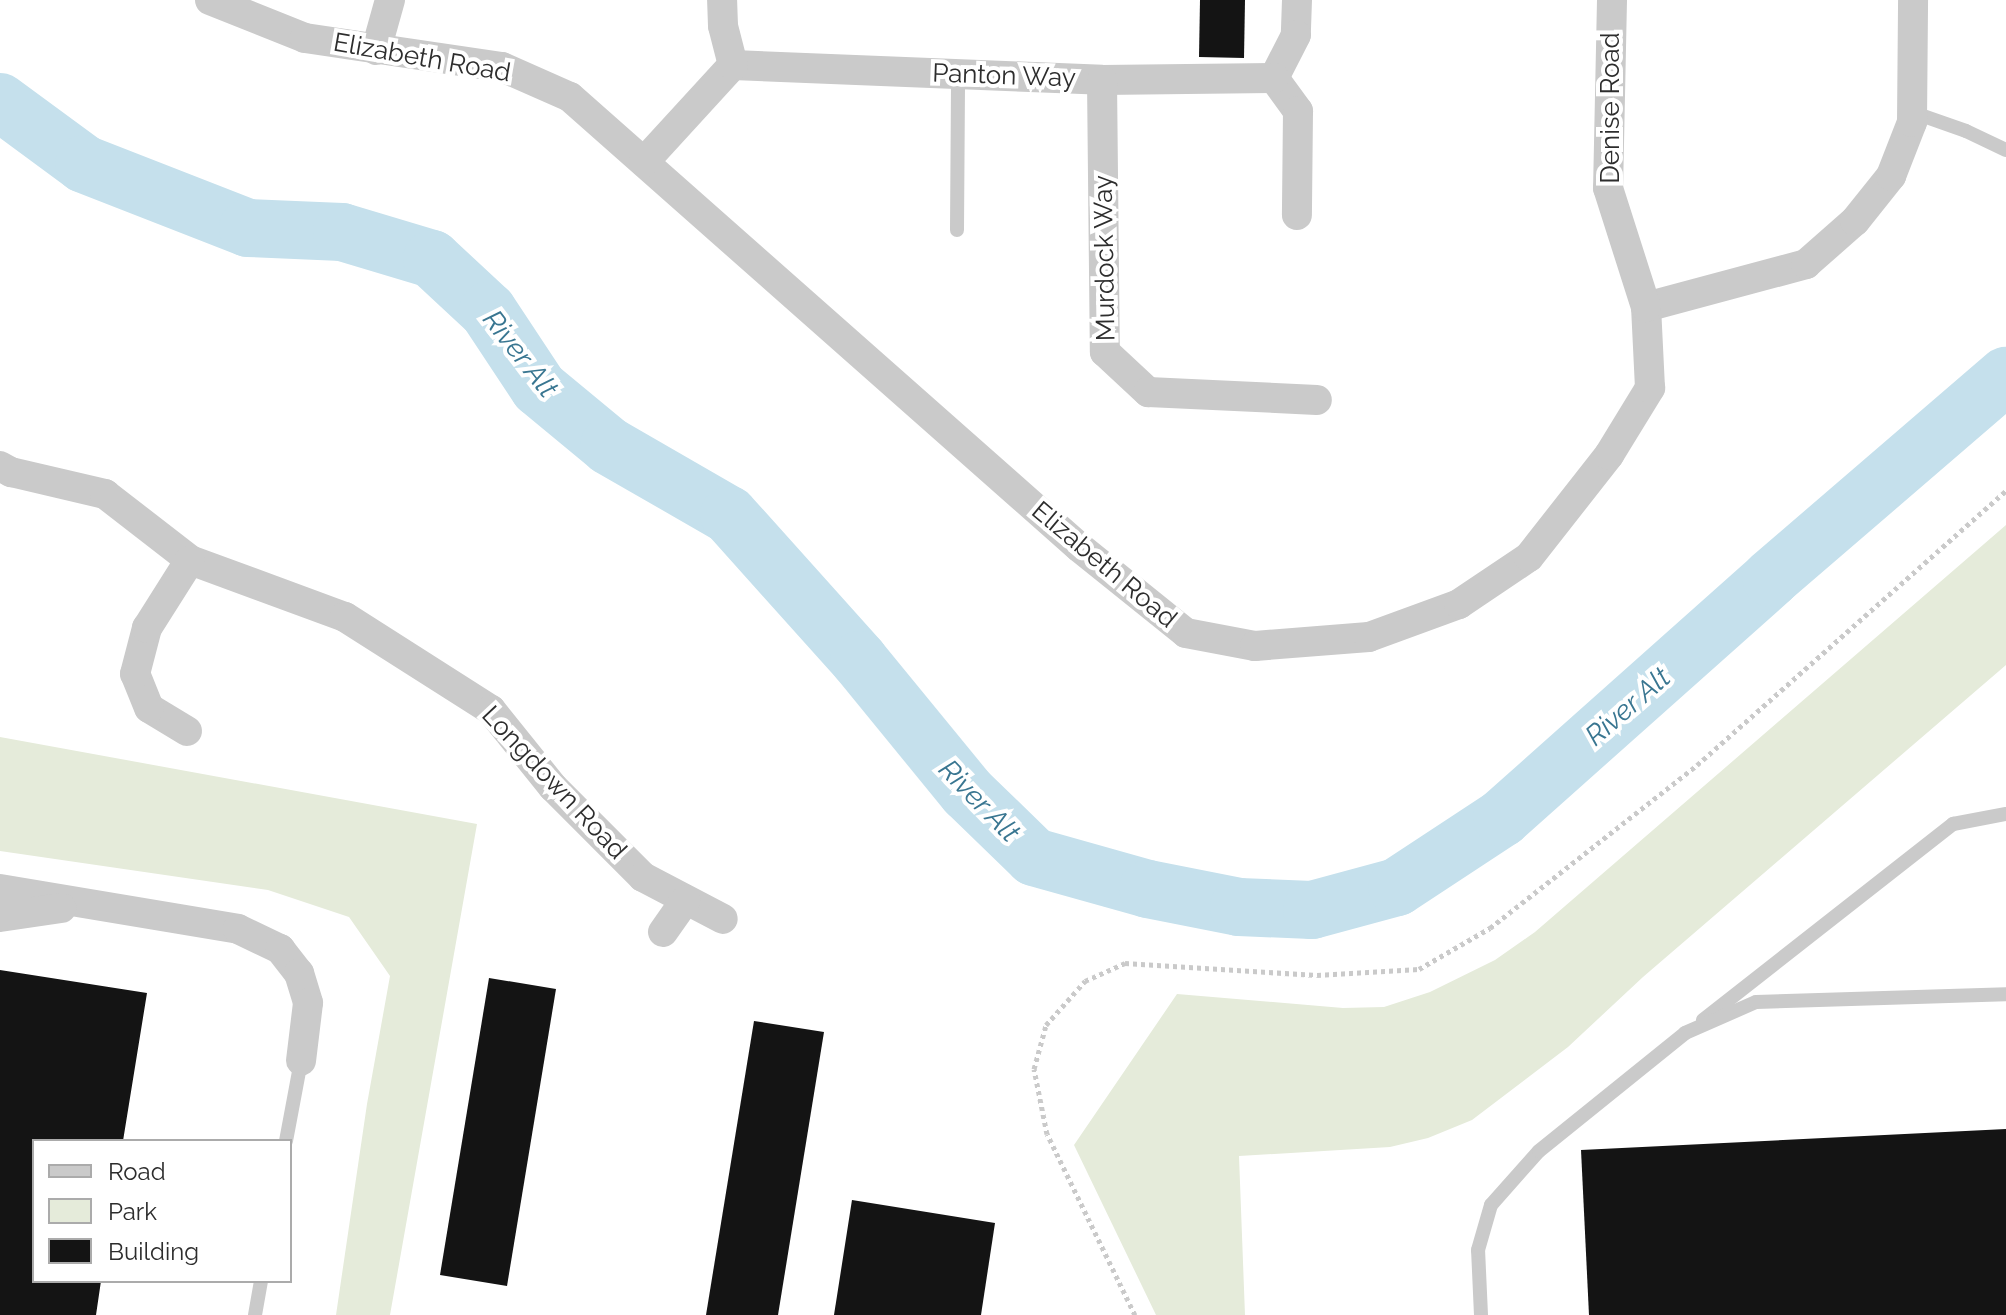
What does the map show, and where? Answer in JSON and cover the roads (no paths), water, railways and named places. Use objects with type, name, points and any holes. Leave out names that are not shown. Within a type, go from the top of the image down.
[{"type":"street","name":"Elizabeth Road","points":[[210,0],[305,38],[502,67],[570,97],[1079,547],[1186,633],[1255,646],[1369,637],[1459,604],[1529,557],[1609,455],[1650,388],[1646,307]]},
{"type":"street","points":[[376,50],[390,0]]},
{"type":"street","points":[[644,162],[733,65],[723,26],[722,0]]},
{"type":"street","points":[[1297,0],[1296,35],[1274,78],[1298,111],[1297,215]]},
{"type":"street","name":"Denise Road","points":[[1612,0],[1608,188],[1646,307]]},
{"type":"street","points":[[1646,307],[1806,264],[1855,221],[1891,176],[1912,112],[1913,0]]},
{"type":"street","name":"Panton Way","points":[[733,65],[1102,80],[1274,78]]},
{"type":"street","name":"Murdock Way","points":[[1102,80],[1105,352],[1148,392],[1317,400]]},
{"type":"street","name":"Longdown Road","points":[[0,466],[11,472],[105,494],[190,560],[345,617],[491,710],[553,787],[643,877],[723,919]]},
{"type":"street","points":[[187,731],[149,708],[135,674],[147,628],[190,560]]},
{"type":"street","points":[[0,889],[238,929],[280,949],[299,973],[308,1003],[301,1061]]},
{"type":"street","points":[[663,932],[685,900]]},
{"type":"street","points":[[0,917],[88,904]]},
{"type":"lane","points":[[957,230],[958,75]]},
{"type":"lane","points":[[1912,112],[1966,131],[2006,150]]},
{"type":"lane","points":[[1481,1315],[1478,1250],[1491,1205],[1539,1151],[1953,824],[2006,814]]},
{"type":"lane","points":[[1685,1033],[1756,1002],[2006,994]]},
{"type":"lane","points":[[286,1139],[301,1061]]},
{"type":"lane","points":[[255,1315],[261,1283]]},
{"type":"waterway","name":"River Alt","points":[[0,102],[84,164],[248,228],[342,232],[432,259],[488,311],[539,388],[609,446],[729,515],[859,660],[967,792],[1034,857],[1148,889],[1239,907],[1312,910],[1397,887],[1502,818],[1771,578],[2006,376]]}]
